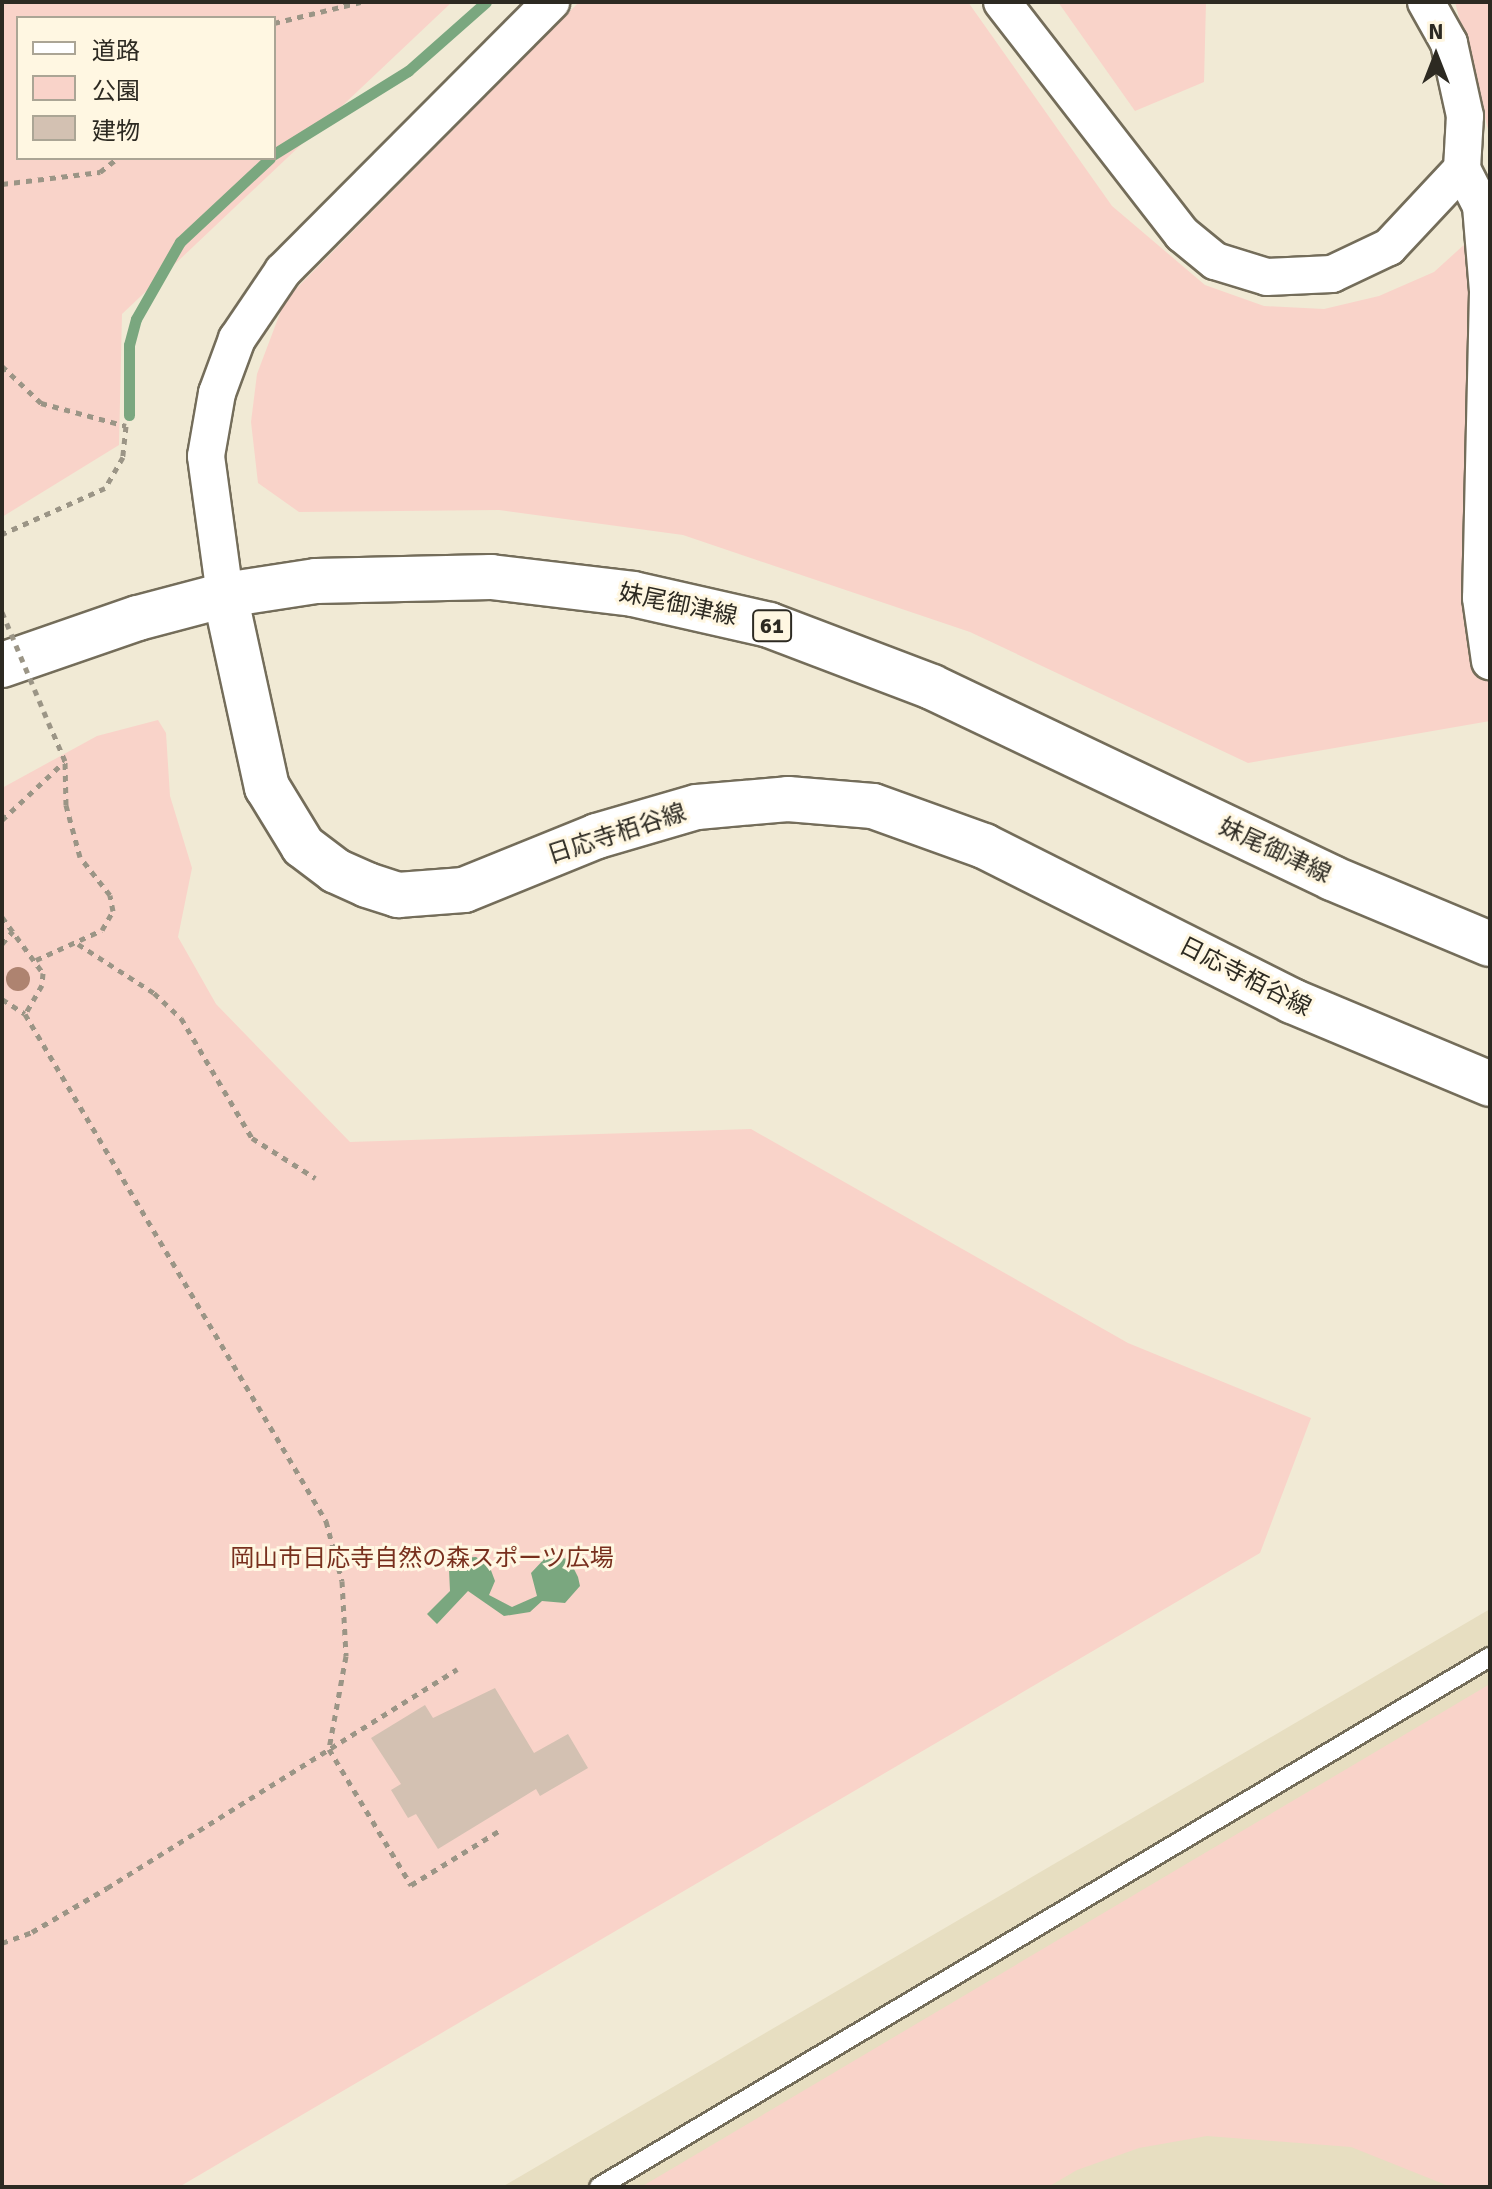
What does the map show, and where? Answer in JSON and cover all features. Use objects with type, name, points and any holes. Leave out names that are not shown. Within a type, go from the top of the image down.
[{"type":"main road","name":"妹尾御津線","points":[[2,665],[138,618],[225,595],[316,581],[491,577],[633,594],[769,625],[932,687],[1332,878],[1490,944]]},
{"type":"main road","name":"日応寺栢谷線","points":[[225,595],[267,787],[303,846],[336,871],[367,885],[398,895],[430,896],[464,890],[597,836],[697,807],[788,799],[873,806],[984,846],[1292,1001],[1490,1084]]},
{"type":"street","points":[[225,595],[206,456],[217,393],[237,339],[283,271],[551,2]]},
{"type":"street","points":[[1002,2],[1182,234],[1215,261],[1267,277],[1332,274],[1389,247],[1462,169]]},
{"type":"street","points":[[1426,2],[1449,43],[1465,116],[1462,169],[1481,206],[1488,292],[1481,598],[1490,661]]},
{"type":"lane","points":[[599,2187],[1490,1657]]},
{"type":"path","points":[[276,23],[361,2]]},
{"type":"path","points":[[2,184],[100,172],[115,160]]},
{"type":"path","points":[[2,366],[41,403],[126,426],[123,457],[105,488],[2,534]]},
{"type":"path","points":[[2,612],[65,761],[66,805],[80,857],[110,895],[113,911],[102,930],[78,944],[36,960]]},
{"type":"path","points":[[2,820],[65,761]]},
{"type":"path","points":[[2,917],[36,960],[42,985],[25,1014]]},
{"type":"path","points":[[2,944],[13,931]]},
{"type":"path","points":[[78,944],[154,993],[181,1018],[252,1138],[315,1178]]},
{"type":"path","points":[[2,999],[25,1014],[326,1521],[342,1581],[346,1656],[329,1749],[411,1885],[502,1829]]},
{"type":"path","points":[[2,1943],[32,1932],[94,1896],[457,1669]]},
{"type":"shaded area","points":[[547,1556],[569,1559],[578,1577],[580,1586],[565,1603],[542,1601],[530,1612],[504,1616],[468,1591],[437,1624],[427,1614],[450,1591],[449,1570],[460,1558],[476,1557],[489,1565],[495,1581],[489,1595],[512,1607],[537,1596],[531,1573]]},
{"type":"shaded area","points":[[1490,1609],[1490,2187],[502,2187]]},
{"type":"green space","points":[[2,2],[452,2],[122,314],[119,445],[2,517]]},
{"type":"green space","points":[[579,2],[968,2],[1112,206],[1205,285],[1264,306],[1324,309],[1379,296],[1434,272],[1466,243],[1490,195],[1490,721],[1248,763],[970,632],[683,535],[499,510],[299,512],[258,483],[251,422],[257,374],[285,300]]},
{"type":"green space","points":[[1058,2],[1206,2],[1204,82],[1135,111]]},
{"type":"green space","points":[[1455,2],[1490,2],[1490,137]]},
{"type":"green space","name":"岡山市日応寺自然の森スポーツ広場","points":[[158,720],[166,733],[170,796],[192,868],[178,937],[216,1004],[350,1142],[751,1129],[1128,1343],[1311,1418],[1260,1553],[179,2187],[2,2187],[2,788],[97,736]]},
{"type":"green space","points":[[1490,1684],[1490,2187],[1451,2187],[1351,2147],[1207,2136],[1139,2148],[1077,2170],[1048,2187],[641,2187]]},
{"type":"building","points":[[495,1688],[534,1753],[568,1734],[588,1768],[540,1796],[536,1789],[438,1849],[416,1814],[408,1818],[391,1790],[401,1784],[371,1738],[425,1705],[433,1718]]},
{"type":"waterway","points":[[276,153],[408,71],[486,2]]},
{"type":"waterway","points":[[129,415],[129,345],[136,319],[180,242],[268,160]]}]
